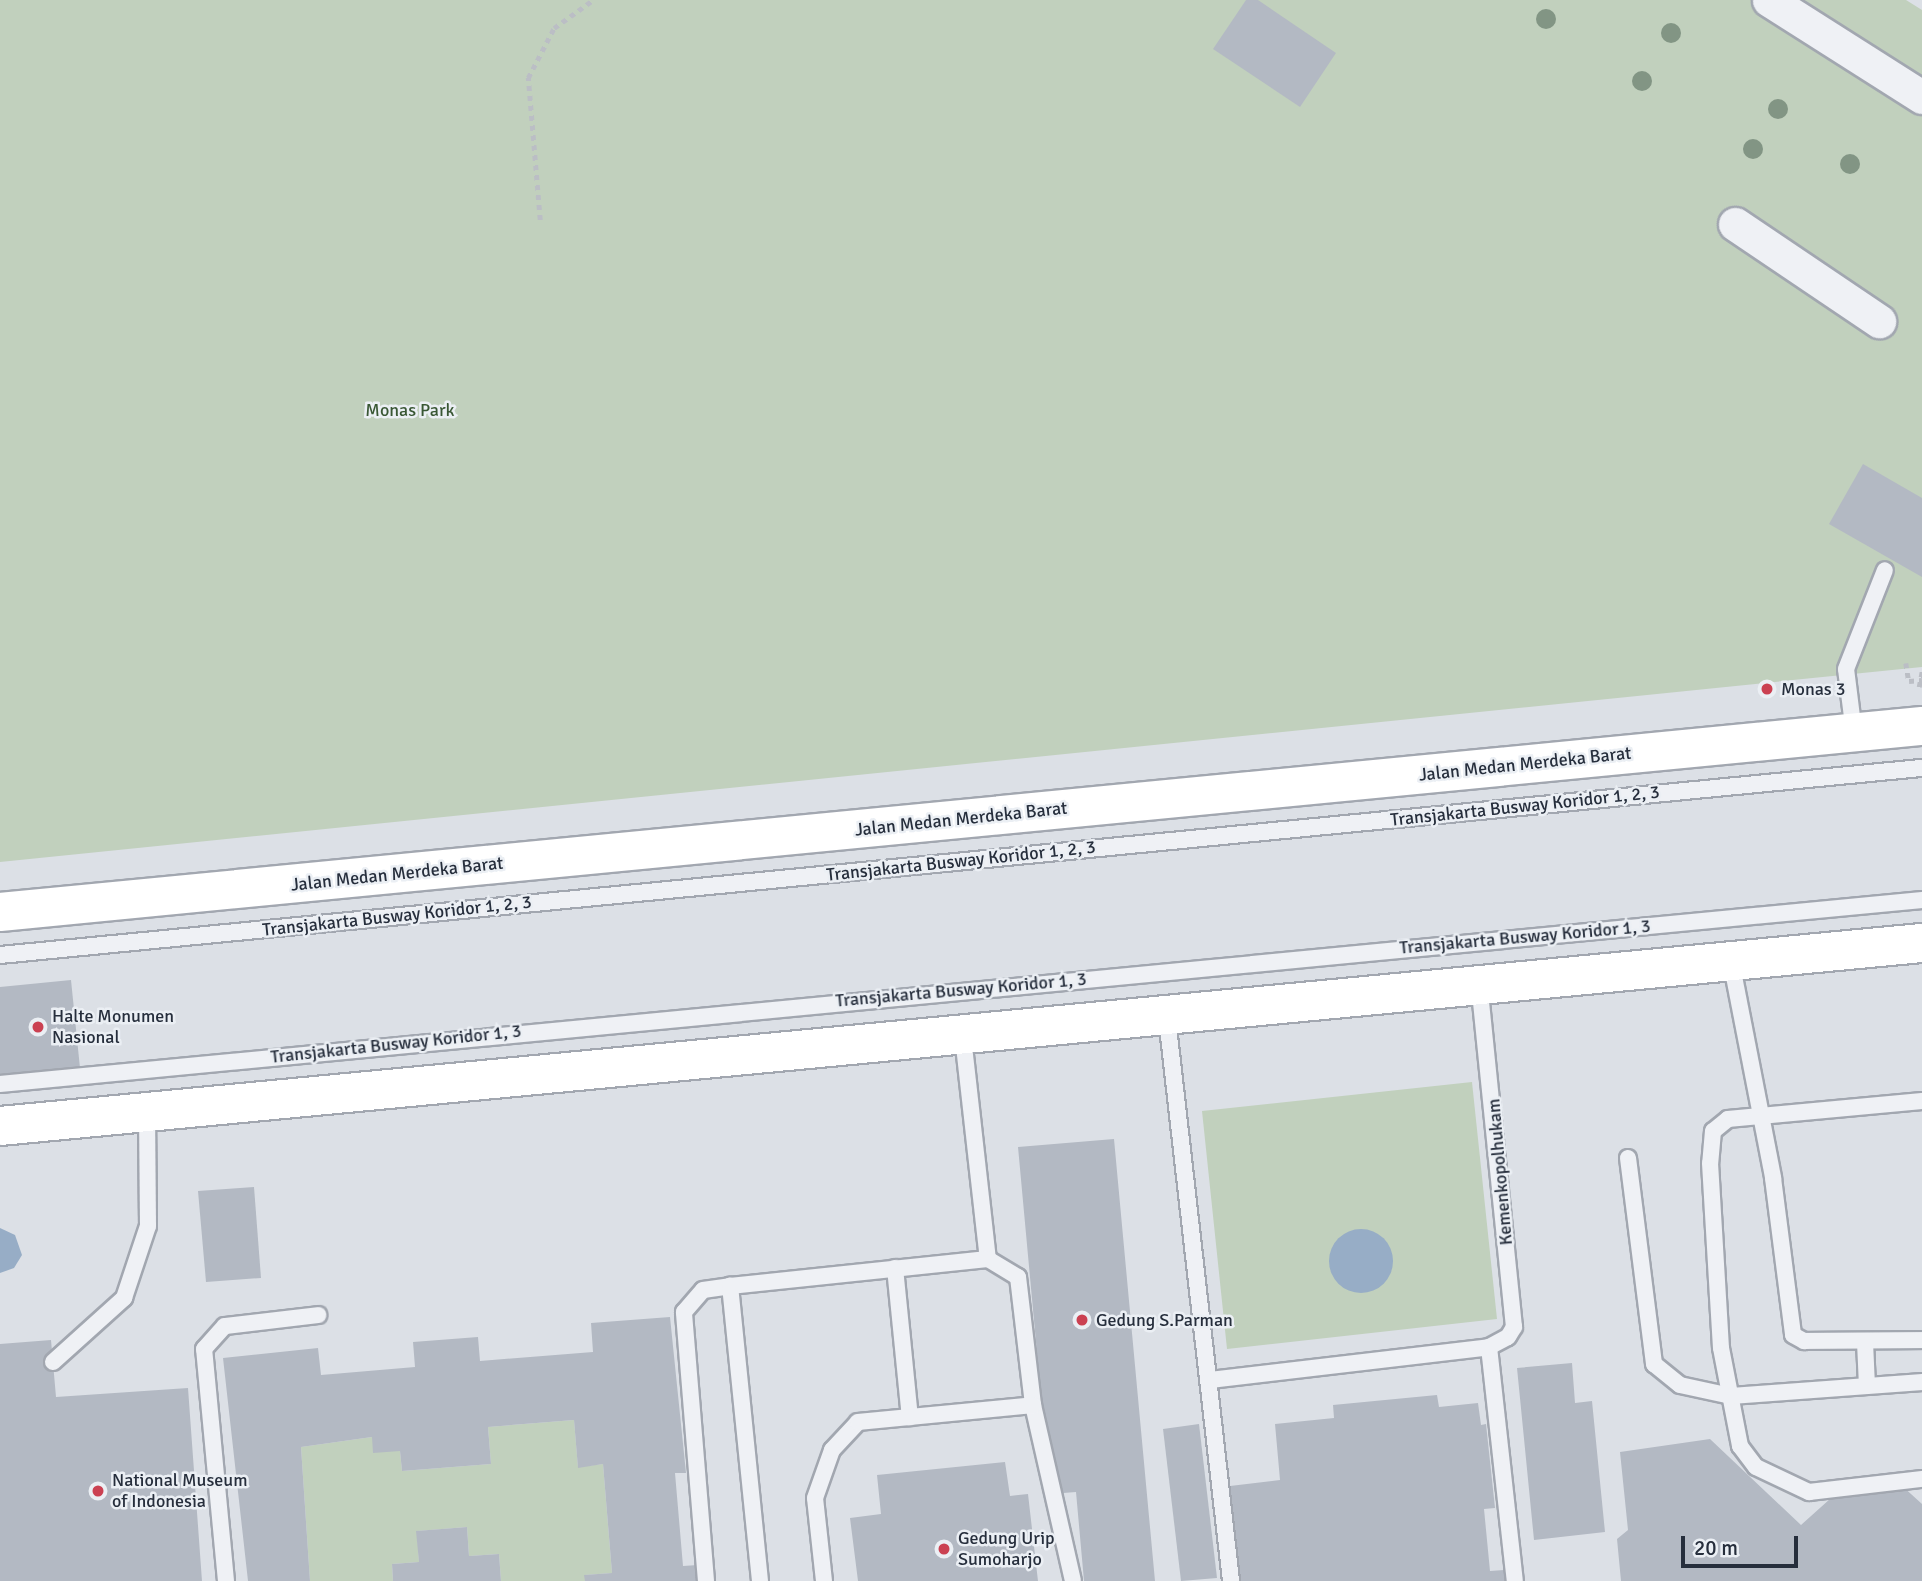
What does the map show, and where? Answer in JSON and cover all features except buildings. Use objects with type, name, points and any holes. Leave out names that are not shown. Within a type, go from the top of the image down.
[{"type":"main road","name":"Jalan Medan Merdeka Barat","points":[[0,912],[1922,726]]},
{"type":"main road","points":[[0,1126],[1167,1018],[1479,983],[1922,943]]},
{"type":"street","points":[[1769,0],[1922,97]]},
{"type":"street","points":[[1735,224],[1879,321]]},
{"type":"lane","points":[[1854,733],[1846,669],[1885,569]]},
{"type":"lane","name":"Transjakarta Busway Koridor 1, 2, 3","points":[[0,954],[1922,768]]},
{"type":"lane","name":"Transjakarta Busway Koridor 1, 3","points":[[0,1084],[1922,900]]},
{"type":"lane","points":[[1731,961],[1761,1119],[1793,1335],[1804,1341],[1922,1340]]},
{"type":"lane","name":"Kemenkopolhukam","points":[[1479,983],[1514,1327],[1489,1347]]},
{"type":"lane","points":[[1167,1018],[1231,1581]]},
{"type":"lane","points":[[963,1037],[988,1259]]},
{"type":"lane","points":[[1922,1109],[1922,1101],[1761,1119],[1728,1119],[1713,1131],[1720,1334],[1740,1446],[1756,1467],[1782,1483],[1809,1492],[1922,1479]]},
{"type":"lane","points":[[53,1362],[124,1298],[148,1226],[147,1111]]},
{"type":"lane","points":[[1628,1158],[1654,1364],[1680,1385],[1731,1396],[1922,1382]]},
{"type":"lane","points":[[706,1581],[684,1312],[703,1290],[988,1259],[1018,1277],[1032,1405],[1073,1581]]},
{"type":"lane","points":[[895,1268],[909,1417]]},
{"type":"lane","points":[[730,1286],[760,1581]]},
{"type":"lane","points":[[226,1581],[204,1349],[225,1326],[318,1315]]},
{"type":"lane","points":[[1865,1342],[1867,1386]]},
{"type":"lane","points":[[1210,1380],[1489,1347],[1516,1581]]},
{"type":"lane","points":[[824,1581],[815,1498],[832,1450],[858,1422],[1032,1405]]},
{"type":"path","points":[[540,220],[528,78],[554,28],[593,0]]},
{"type":"path","points":[[1906,663],[1909,681],[1920,680],[1922,671]]},
{"type":"green space","name":"Monas Park","points":[[0,0],[1906,0],[1922,10],[1922,667],[0,862]]},
{"type":"green space","points":[[1472,1082],[1497,1319],[1227,1349],[1202,1111]]},
{"type":"green space","points":[[574,1420],[578,1467],[603,1464],[612,1573],[585,1575],[585,1581],[501,1581],[499,1554],[469,1556],[467,1527],[417,1531],[419,1562],[392,1564],[393,1581],[310,1581],[301,1447],[372,1437],[400,1451],[402,1471],[491,1464],[488,1427]]},
{"type":"water","points":[[0,1228],[15,1235],[22,1255],[14,1268],[0,1273]]},
{"type":"water","points":[[1361,1229],[1373,1231],[1384,1238],[1391,1249],[1391,1273],[1384,1284],[1373,1291],[1361,1293],[1349,1291],[1338,1284],[1331,1273],[1329,1261],[1331,1249],[1338,1238],[1349,1231]]},
{"type":"place","name":"Monas 3","points":[[1767,689]]},
{"type":"place","name":"Halte Monumen Nasional","points":[[38,1027]]},
{"type":"place","name":"Gedung S.Parman","points":[[1082,1320]]},
{"type":"place","name":"National Museum of Indonesia","points":[[98,1491]]},
{"type":"place","name":"Gedung Urip Sumoharjo","points":[[944,1549]]}]
